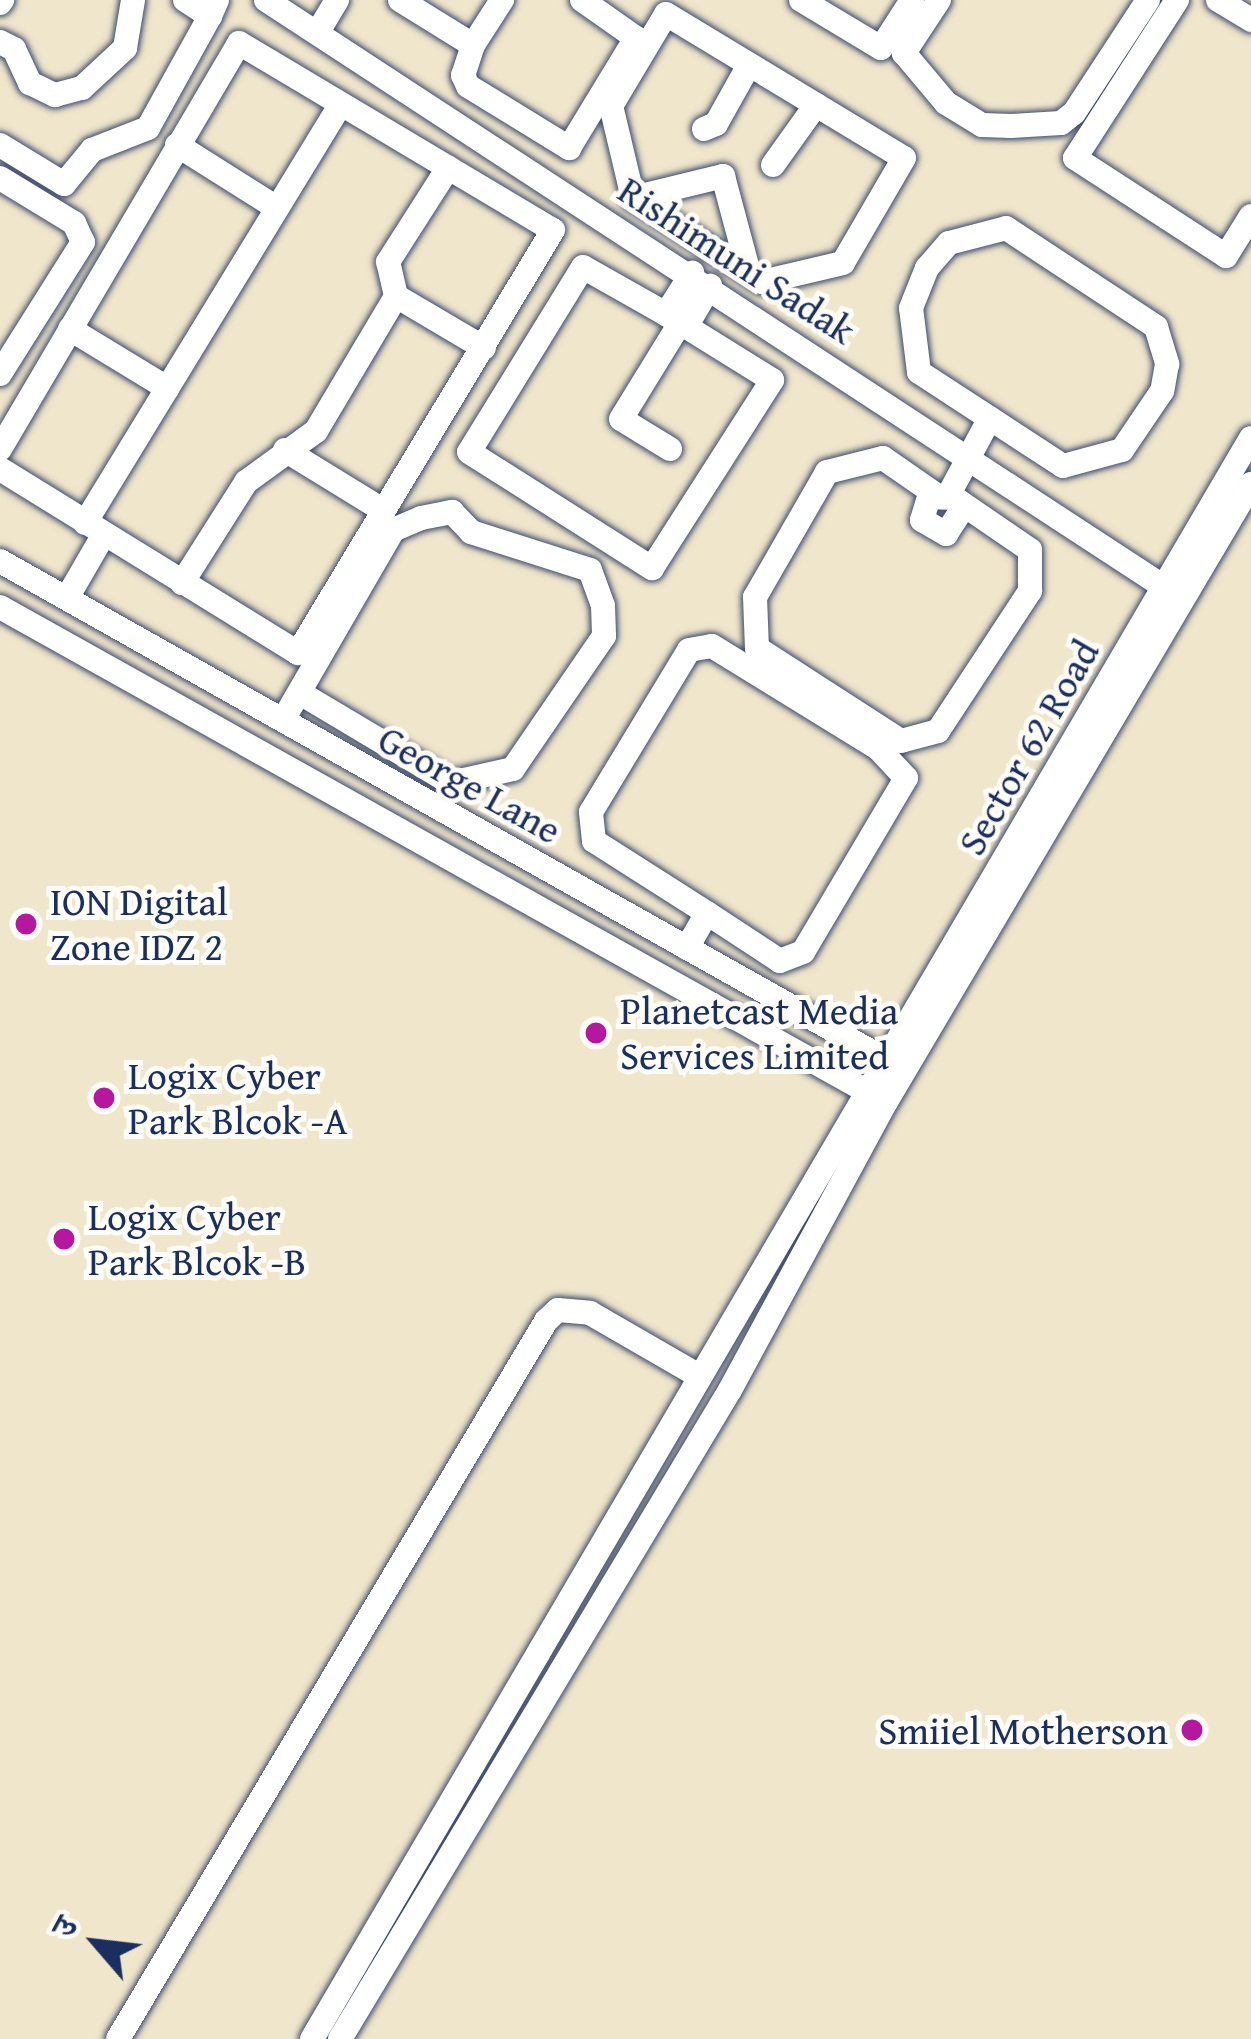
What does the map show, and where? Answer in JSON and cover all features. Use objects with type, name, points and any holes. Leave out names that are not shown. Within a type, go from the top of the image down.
[{"type":"street","points":[[0,42],[14,49],[31,83],[56,95],[82,88],[125,48],[133,0]]},
{"type":"street","points":[[0,146],[64,184],[92,150],[148,128],[214,8],[184,0]]},
{"type":"street","name":"Rishimuni Sadak","points":[[266,0],[693,274],[1164,587]]},
{"type":"street","points":[[319,30],[337,0]]},
{"type":"street","points":[[400,0],[473,45]]},
{"type":"street","points":[[502,0],[473,45],[463,75],[469,86],[569,148],[636,38],[582,0]]},
{"type":"street","points":[[801,0],[881,47],[912,0]]},
{"type":"street","points":[[939,0],[904,53],[946,103],[982,125],[1011,126],[1061,123],[1074,113],[1148,0]]},
{"type":"street","points":[[1177,0],[1076,158],[1226,256],[1251,216]]},
{"type":"street","points":[[1219,0],[1251,20]]},
{"type":"street","points":[[666,14],[749,64],[904,158],[843,262],[763,282],[633,199],[611,106],[666,14]]},
{"type":"street","points":[[0,449],[239,43],[553,230],[298,653],[0,469]]},
{"type":"street","points":[[704,129],[716,124],[749,64]]},
{"type":"street","points":[[67,598],[94,530],[167,388],[274,206],[341,104]]},
{"type":"street","points":[[773,165],[816,105]]},
{"type":"street","points":[[177,145],[274,206]]},
{"type":"street","points":[[182,583],[246,482],[316,431],[396,296],[388,262],[448,168]]},
{"type":"street","points":[[633,199],[723,176],[749,273]]},
{"type":"street","points":[[0,178],[74,224],[83,242],[0,374]]},
{"type":"street","points":[[1006,228],[1156,326],[1167,364],[1144,424],[1122,450],[1092,462],[1063,466],[990,418],[919,372],[910,308],[950,243],[1006,228]]},
{"type":"street","points":[[670,449],[621,419],[678,322],[693,274],[693,237]]},
{"type":"street","points":[[583,267],[678,322],[772,380],[652,568],[470,452],[583,267]]},
{"type":"street","points":[[396,296],[484,348]]},
{"type":"street","points":[[70,329],[167,388]]},
{"type":"street","points":[[948,499],[990,418]]},
{"type":"street","name":"Sector 62 Road","points":[[896,1065],[1251,438]]},
{"type":"street","points":[[285,450],[384,512]]},
{"type":"street","points":[[883,458],[948,499],[1030,550],[1030,591],[938,731],[901,741],[757,648],[755,597],[827,472],[883,458]]},
{"type":"street","name":"Sector 62 Road","points":[[877,1097],[1251,484]]},
{"type":"street","points":[[284,720],[393,530],[421,518],[452,512],[471,532],[590,570],[603,606],[604,636],[513,769],[451,783],[300,693]]},
{"type":"street","name":"George Lane","points":[[0,561],[896,1065]]},
{"type":"street","name":"George Lane","points":[[0,607],[877,1097]]},
{"type":"street","points":[[712,646],[878,748],[906,778],[803,952],[780,961],[707,914],[594,842],[591,812],[689,650],[712,646]]},
{"type":"street","points":[[687,948],[707,914]]},
{"type":"street","points":[[312,2039],[699,1376],[877,1097]]},
{"type":"street","points":[[340,2039],[730,1390],[877,1097]]},
{"type":"street","points":[[118,2039],[547,1321],[558,1310],[590,1313],[699,1376]]},
{"type":"place","name":"ION Digital Zone IDZ 2","points":[[26,924]]},
{"type":"place","name":"Planetcast Media Services Limited","points":[[596,1033]]},
{"type":"place","name":"Logix Cyber Park Blcok -A","points":[[104,1098]]},
{"type":"place","name":"Logix Cyber Park Blcok -B","points":[[64,1239]]},
{"type":"place","name":"Smiiel Motherson","points":[[1192,1730]]}]
